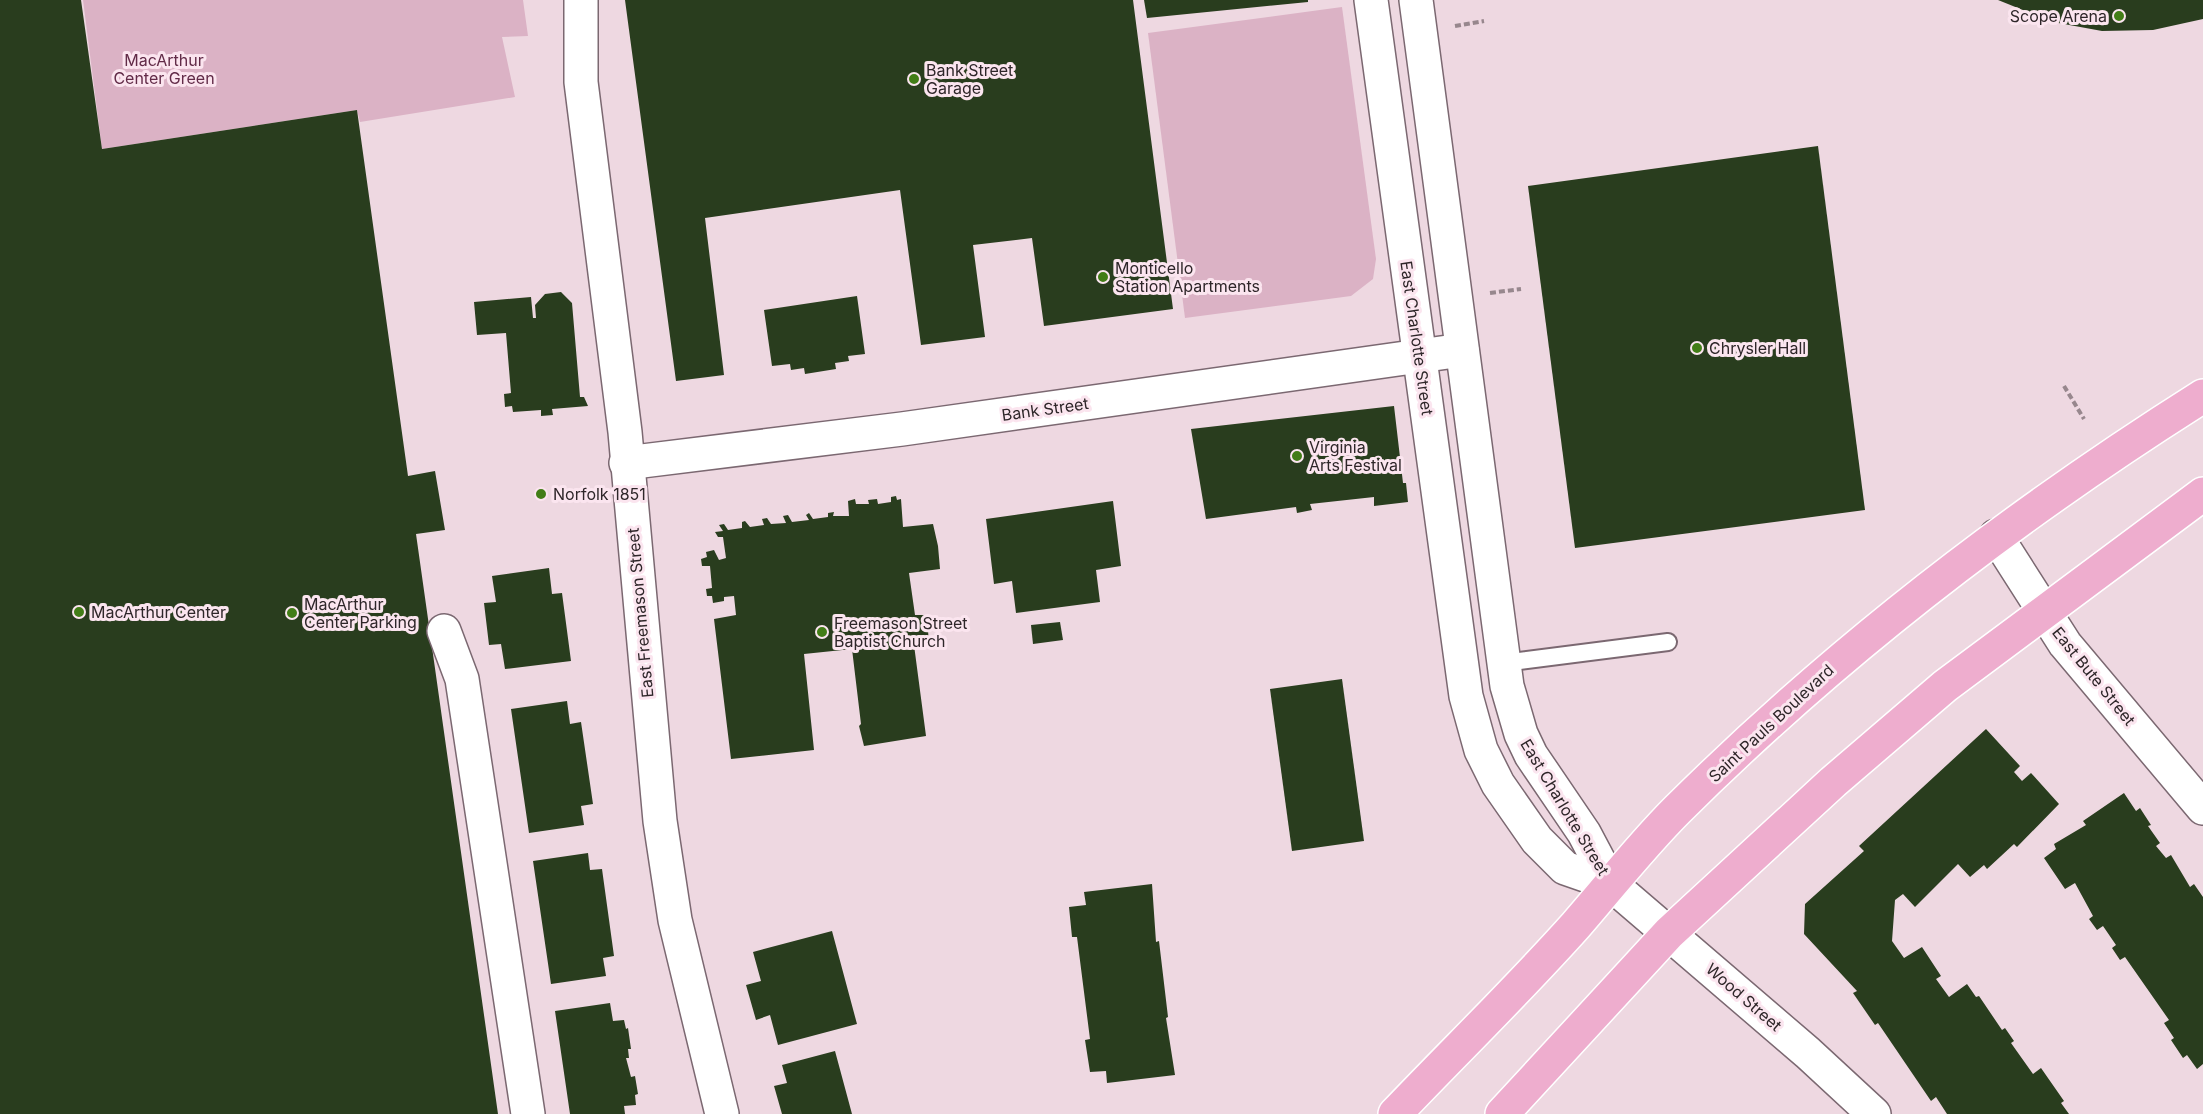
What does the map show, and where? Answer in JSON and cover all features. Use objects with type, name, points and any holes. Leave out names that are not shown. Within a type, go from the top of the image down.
[{"type":"main road","name":"Saint Pauls Boulevard","points":[[1395,1114],[1577,924],[1675,812],[1791,703],[1892,616],[1996,536],[2074,481],[2203,396]]},
{"type":"main road","points":[[1502,1114],[1670,933],[1833,782],[1936,693],[2042,611],[2203,494]]},
{"type":"street","name":"East Freemason Street","points":[[581,0],[581,82],[626,464],[660,821],[675,920],[722,1114]]},
{"type":"street","name":"East Charlotte Street","points":[[1371,0],[1466,696],[1481,750],[1498,784],[1551,855],[1565,868],[1611,884]]},
{"type":"street","name":"East Charlotte Street","points":[[1416,0],[1507,686],[1521,734],[1543,775],[1584,833],[1611,884]]},
{"type":"street","name":"Bank Street","points":[[626,464],[912,428],[1462,350]]},
{"type":"street","name":"East Bute Street","points":[[1996,536],[2042,611],[2082,665],[2203,808]]},
{"type":"street","points":[[444,631],[462,679],[528,1114]]},
{"type":"street","name":"Wood Street","points":[[1611,884],[1670,933],[1874,1114]]},
{"type":"lane","points":[[1504,663],[1668,642]]},
{"type":"path","points":[[1455,26],[1484,21]]},
{"type":"path","points":[[1490,293],[1521,289]]},
{"type":"path","points":[[2064,386],[2084,419]]},
{"type":"green space","name":"MacArthur Center Green","points":[[83,0],[523,0],[528,36],[502,37],[515,97],[360,122],[357,110],[102,149]]},
{"type":"green space","points":[[1342,7],[1376,259],[1373,279],[1351,296],[1185,318],[1148,33]]},
{"type":"building","name":"MacArthur Center Parking","points":[[0,0],[81,0],[102,149],[357,110],[408,476],[435,471],[445,530],[416,534],[498,1114],[0,1114]]},
{"type":"building","name":"Bank Street Garage","points":[[625,0],[1133,0],[1173,309],[1044,326],[1032,238],[973,245],[985,337],[921,345],[900,190],[705,218],[724,375],[676,381]]},
{"type":"building","points":[[1144,0],[1308,0],[1308,2],[1147,18]]},
{"type":"building","name":"Scope Arena","points":[[1998,0],[2203,0],[2203,19],[2153,30],[2102,31],[2053,22]]},
{"type":"building","name":"Chrysler Hall","points":[[1818,146],[1865,510],[1575,548],[1528,186]]},
{"type":"building","points":[[561,292],[572,303],[580,397],[584,397],[588,406],[552,409],[553,415],[541,416],[541,410],[513,412],[512,406],[505,407],[504,394],[511,393],[506,333],[477,335],[474,302],[531,297],[533,318],[536,318],[535,305],[545,294]]},
{"type":"building","points":[[857,296],[865,354],[848,356],[849,361],[835,363],[836,369],[805,374],[804,368],[791,370],[790,364],[772,366],[764,310]]},
{"type":"building","name":"Virginia Arts Festival","points":[[1394,406],[1403,483],[1406,483],[1408,502],[1374,506],[1374,497],[1310,504],[1312,510],[1297,513],[1296,507],[1206,519],[1191,429]]},
{"type":"building","name":"Freemason Street Baptist Church","points":[[896,496],[897,500],[901,499],[903,527],[933,524],[938,546],[940,569],[909,573],[915,615],[927,615],[929,645],[914,645],[926,736],[864,746],[859,726],[861,724],[852,649],[804,654],[814,750],[731,759],[714,619],[736,615],[734,596],[724,597],[724,601],[713,603],[712,596],[707,596],[706,589],[712,588],[710,566],[702,566],[701,559],[707,557],[706,552],[714,550],[719,560],[726,558],[723,537],[718,537],[715,532],[723,531],[719,525],[724,524],[728,530],[742,528],[742,522],[745,521],[750,527],[764,525],[762,519],[767,518],[771,524],[786,523],[783,516],[788,515],[792,522],[809,520],[806,515],[809,513],[813,519],[828,517],[828,513],[834,512],[833,516],[849,516],[848,501],[855,499],[856,504],[869,504],[868,500],[877,499],[878,504],[891,502],[891,497]]},
{"type":"building","points":[[1113,501],[1121,566],[1096,570],[1100,602],[1016,613],[1012,581],[994,584],[986,519]]},
{"type":"building","points":[[549,568],[552,594],[562,593],[571,661],[505,669],[501,644],[489,645],[484,603],[496,602],[492,576]]},
{"type":"building","points":[[1060,622],[1063,640],[1033,644],[1031,625]]},
{"type":"building","points":[[1342,679],[1364,841],[1292,851],[1270,689]]},
{"type":"building","points":[[567,701],[570,724],[581,722],[593,804],[581,806],[584,825],[529,833],[511,709]]},
{"type":"building","points":[[1986,729],[2020,766],[2014,772],[2022,781],[2031,773],[2059,804],[2017,847],[2014,844],[1987,869],[1984,865],[1970,877],[1958,864],[1915,907],[1903,894],[1895,900],[1892,941],[1904,958],[1922,947],[1941,976],[1936,979],[1949,997],[1967,984],[1976,997],[1979,996],[2002,1030],[2005,1028],[2014,1041],[2011,1043],[2033,1074],[2041,1068],[2064,1101],[2061,1103],[2069,1114],[1947,1114],[1936,1097],[1931,1101],[1878,1023],[1875,1025],[1853,993],[1857,991],[1804,934],[1805,904],[1864,851],[1859,846]]},
{"type":"building","points":[[2124,793],[2136,811],[2140,808],[2151,825],[2148,826],[2160,843],[2156,846],[2166,858],[2171,855],[2190,887],[2194,884],[2203,897],[2203,1064],[2197,1069],[2187,1055],[2183,1058],[2171,1040],[2174,1038],[2164,1023],[2169,1020],[2125,957],[2120,960],[2112,948],[2116,945],[2103,926],[2097,930],[2089,919],[2093,916],[2075,883],[2065,889],[2044,858],[2056,849],[2054,844],[2086,825],[2083,821]]},
{"type":"building","points":[[588,853],[590,870],[602,869],[614,956],[603,958],[606,976],[551,984],[533,861]]},
{"type":"building","points":[[1152,884],[1156,942],[1159,941],[1168,1017],[1166,1018],[1175,1075],[1107,1083],[1106,1071],[1090,1072],[1085,1040],[1090,1039],[1077,937],[1072,937],[1069,907],[1086,905],[1084,892]]},
{"type":"building","points":[[832,931],[857,1024],[778,1045],[770,1015],[756,1020],[746,985],[761,981],[753,952]]},
{"type":"building","points":[[610,1003],[613,1021],[624,1020],[626,1029],[628,1028],[631,1049],[628,1049],[629,1058],[626,1058],[631,1077],[635,1076],[638,1094],[635,1095],[636,1105],[624,1106],[625,1114],[570,1114],[555,1011]]},
{"type":"building","points":[[835,1051],[852,1114],[782,1114],[774,1086],[787,1083],[782,1065]]},
{"type":"place","name":"Scope Arena","points":[[2119,16]]},
{"type":"place","name":"Bank Street Garage","points":[[914,79]]},
{"type":"place","name":"Monticello Station Apartments","points":[[1103,277]]},
{"type":"place","name":"Chrysler Hall","points":[[1697,348]]},
{"type":"place","name":"Virginia Arts Festival","points":[[1297,456]]},
{"type":"place","name":"Norfolk 1851","points":[[541,494]]},
{"type":"place","name":"MacArthur Center","points":[[79,612]]},
{"type":"place","name":"MacArthur Center Parking","points":[[292,613]]},
{"type":"place","name":"Freemason Street Baptist Church","points":[[822,632]]}]
